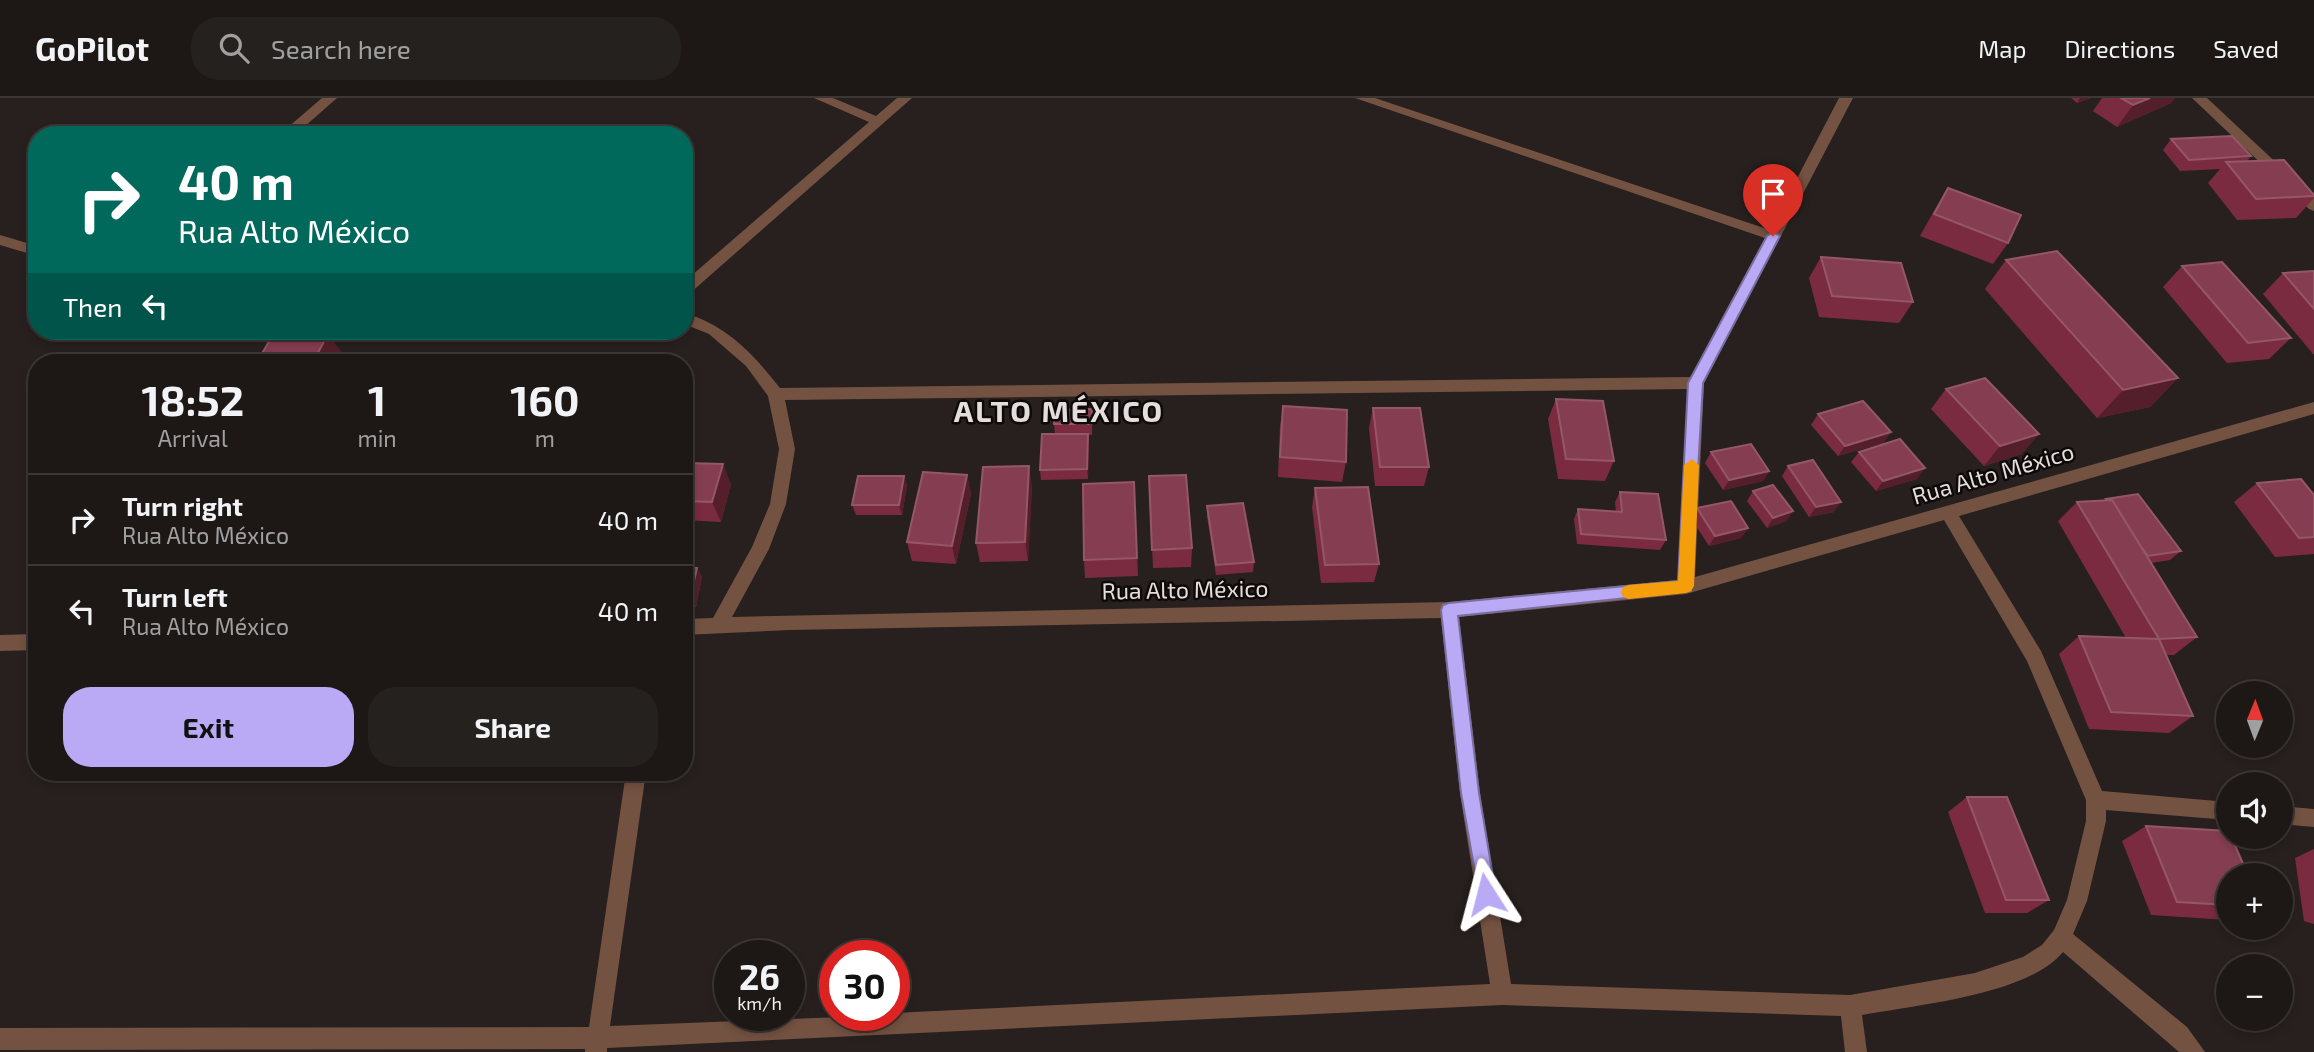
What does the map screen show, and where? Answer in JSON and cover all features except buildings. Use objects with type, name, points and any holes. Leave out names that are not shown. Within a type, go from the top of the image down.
[{"type":"street","points":[[295,126],[330,98]]},
{"type":"street","points":[[821,98],[877,121]]},
{"type":"street","points":[[693,282],[905,98]]},
{"type":"street","points":[[1362,98],[1773,236]]},
{"type":"street","points":[[1686,586],[1696,383],[1846,98]]},
{"type":"street","points":[[2199,98],[2314,206]]},
{"type":"street","points":[[0,240],[28,248]]},
{"type":"street","points":[[693,322],[714,330],[751,362],[776,394],[788,449],[778,504],[760,549],[718,626]]},
{"type":"street","points":[[776,394],[1696,383]]},
{"type":"street","name":"Rua Alto México","points":[[693,627],[802,621],[1449,610],[1686,586],[2314,408]]},
{"type":"street","points":[[0,1038],[597,1045],[1502,995],[1850,1006],[1975,984],[2029,966],[2049,952],[2061,937],[2077,901],[2096,821],[2096,800],[2035,657],[1948,513]]},
{"type":"street","points":[[1449,610],[1470,793],[1502,995]]},
{"type":"street","points":[[0,643],[28,642]]},
{"type":"street","points":[[597,1045],[635,781]]},
{"type":"street","points":[[2096,800],[2216,810]]},
{"type":"street","points":[[2293,816],[2314,818]]},
{"type":"street","points":[[2061,937],[2179,1035],[2194,1052]]},
{"type":"street","points":[[1850,1006],[1856,1052]]},
{"type":"slow traffic","points":[[1629,592],[1686,586],[1692,465]]},
{"type":"district","name":"ALTO MÉXICO","points":[[1059,412]]},
{"type":"route","points":[[1486,894],[1470,793],[1449,610],[1686,586],[1696,383],[1773,236]]}]
